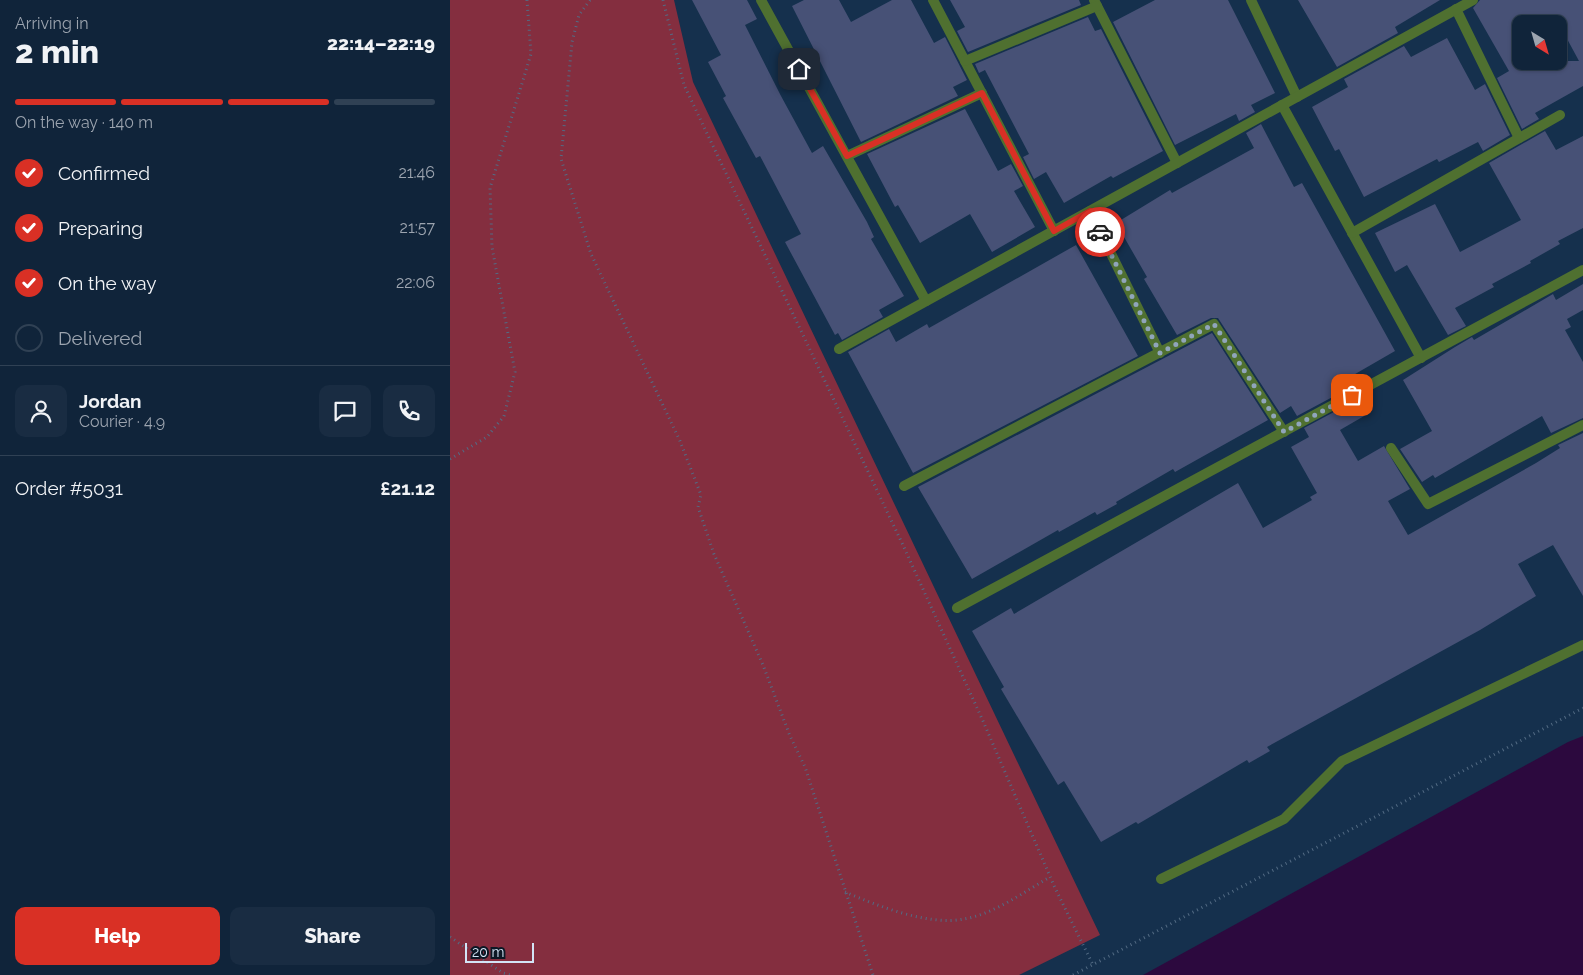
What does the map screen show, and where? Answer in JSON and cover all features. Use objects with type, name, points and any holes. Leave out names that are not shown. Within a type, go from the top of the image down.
[{"type":"lane","points":[[761,0],[926,301]]},
{"type":"lane","points":[[933,0],[1054,231]]},
{"type":"lane","points":[[1251,0],[1297,97]]},
{"type":"lane","points":[[839,349],[1473,0]]},
{"type":"lane","points":[[965,61],[1096,3],[1177,163]]},
{"type":"lane","points":[[1456,10],[1520,138]]},
{"type":"lane","points":[[847,156],[982,93]]},
{"type":"lane","points":[[1282,105],[1421,358]]},
{"type":"lane","points":[[1352,233],[1560,114]]},
{"type":"lane","points":[[1090,211],[1160,353]]},
{"type":"lane","points":[[957,608],[1583,270]]},
{"type":"lane","points":[[904,486],[1214,324],[1284,432]]},
{"type":"lane","points":[[1392,448],[1428,504],[1583,425]]},
{"type":"lane","points":[[1161,879],[1284,819],[1342,761],[1583,644]]},
{"type":"path","points":[[450,459],[487,437],[504,416],[515,372],[492,247],[490,188],[531,54],[527,0]]},
{"type":"path","points":[[590,0],[579,15],[572,42],[561,159],[591,254],[680,440],[701,496],[698,507],[714,554],[762,664],[790,736],[805,766],[873,975]]},
{"type":"path","points":[[663,0],[684,85],[902,542],[1050,877],[1093,965]]},
{"type":"path","points":[[1073,975],[1583,708]]},
{"type":"path","points":[[845,892],[887,908],[935,919],[964,920],[997,907],[1050,877]]},
{"type":"path","points":[[450,937],[503,973],[510,975]]},
{"type":"shaded area","points":[[450,0],[674,0],[693,82],[1100,935],[1019,975],[450,975]]},
{"type":"shaded area","points":[[1583,736],[1583,975],[1143,975],[1568,742]]},
{"type":"building","points":[[692,0],[747,0],[757,19],[745,25],[781,96],[812,153],[823,146],[867,222],[874,237],[871,239],[904,296],[879,310],[883,317],[842,340],[838,333],[835,335],[785,242],[801,234],[760,156],[756,158],[723,98],[726,96],[708,62],[721,55]]},
{"type":"building","points":[[804,0],[839,0],[851,22],[892,0],[911,0],[934,43],[945,37],[967,80],[953,87],[958,96],[861,142],[792,6]]},
{"type":"building","points":[[950,0],[1079,0],[1081,5],[968,52],[957,31],[965,27]]},
{"type":"building","points":[[1155,0],[1228,0],[1275,93],[1251,105],[1255,112],[1239,121],[1236,114],[1175,145],[1113,22]]},
{"type":"building","points":[[1298,0],[1440,0],[1395,27],[1398,33],[1337,67]]},
{"type":"building","points":[[1480,0],[1583,0],[1583,86],[1535,113],[1539,119],[1522,129],[1497,78],[1509,71],[1473,8]]},
{"type":"building","points":[[1088,17],[1095,31],[1101,29],[1163,151],[1113,178],[1111,176],[1064,203],[1046,172],[1034,179],[1023,157],[1029,154],[985,70],[979,73],[975,64]]},
{"type":"building","points":[[1447,38],[1475,90],[1485,84],[1510,135],[1483,151],[1478,142],[1439,162],[1437,159],[1364,197],[1339,149],[1335,151],[1312,107],[1348,87],[1344,79],[1404,46],[1411,57]]},
{"type":"building","points":[[965,109],[998,171],[1011,164],[1023,186],[1014,191],[1035,227],[992,252],[970,214],[920,243],[898,205],[895,207],[867,154]]},
{"type":"building","points":[[1261,124],[1294,187],[1302,183],[1395,351],[1350,377],[1355,385],[1297,416],[1291,406],[1280,413],[1218,318],[1211,318],[1177,335],[1144,279],[1147,277],[1116,223],[1170,190],[1172,193],[1254,148],[1246,133]]},
{"type":"building","points":[[1545,131],[1556,150],[1583,136],[1583,228],[1558,241],[1560,244],[1530,261],[1531,263],[1492,284],[1494,287],[1455,308],[1466,326],[1448,335],[1407,265],[1395,272],[1375,233],[1435,204],[1460,252],[1521,220],[1489,163]]},
{"type":"building","points":[[1076,245],[1138,356],[913,473],[848,352],[889,329],[896,342],[927,324],[929,328]]},
{"type":"building","points":[[1583,284],[1583,310],[1567,319],[1571,327],[1565,330],[1583,362],[1583,418],[1551,433],[1542,416],[1435,478],[1433,475],[1422,482],[1400,449],[1432,431],[1403,380],[1472,337],[1474,340],[1553,294],[1556,300]]},
{"type":"building","points":[[1212,333],[1268,420],[1175,472],[1173,469],[1097,515],[1095,512],[1059,532],[1058,530],[972,579],[918,487]]},
{"type":"building","points":[[1362,397],[1371,412],[1340,430],[1358,461],[1384,446],[1410,489],[1388,501],[1408,535],[1536,463],[1560,448],[1558,445],[1583,433],[1583,596],[1553,545],[1518,564],[1536,596],[1480,630],[1267,747],[1270,751],[1249,763],[1247,760],[1138,824],[1136,822],[1101,842],[1064,781],[1058,785],[1001,689],[1004,687],[972,631],[1011,608],[1014,614],[1238,483],[1263,528],[1312,500],[1310,497],[1317,493],[1291,447],[1309,437],[1304,428]]},
{"type":"way so far","points":[[1100,232],[1160,353],[1214,324],[1284,432],[1352,395]]},
{"type":"route","points":[[799,69],[847,156],[982,93],[1054,231],[1090,211],[1100,232]]}]
